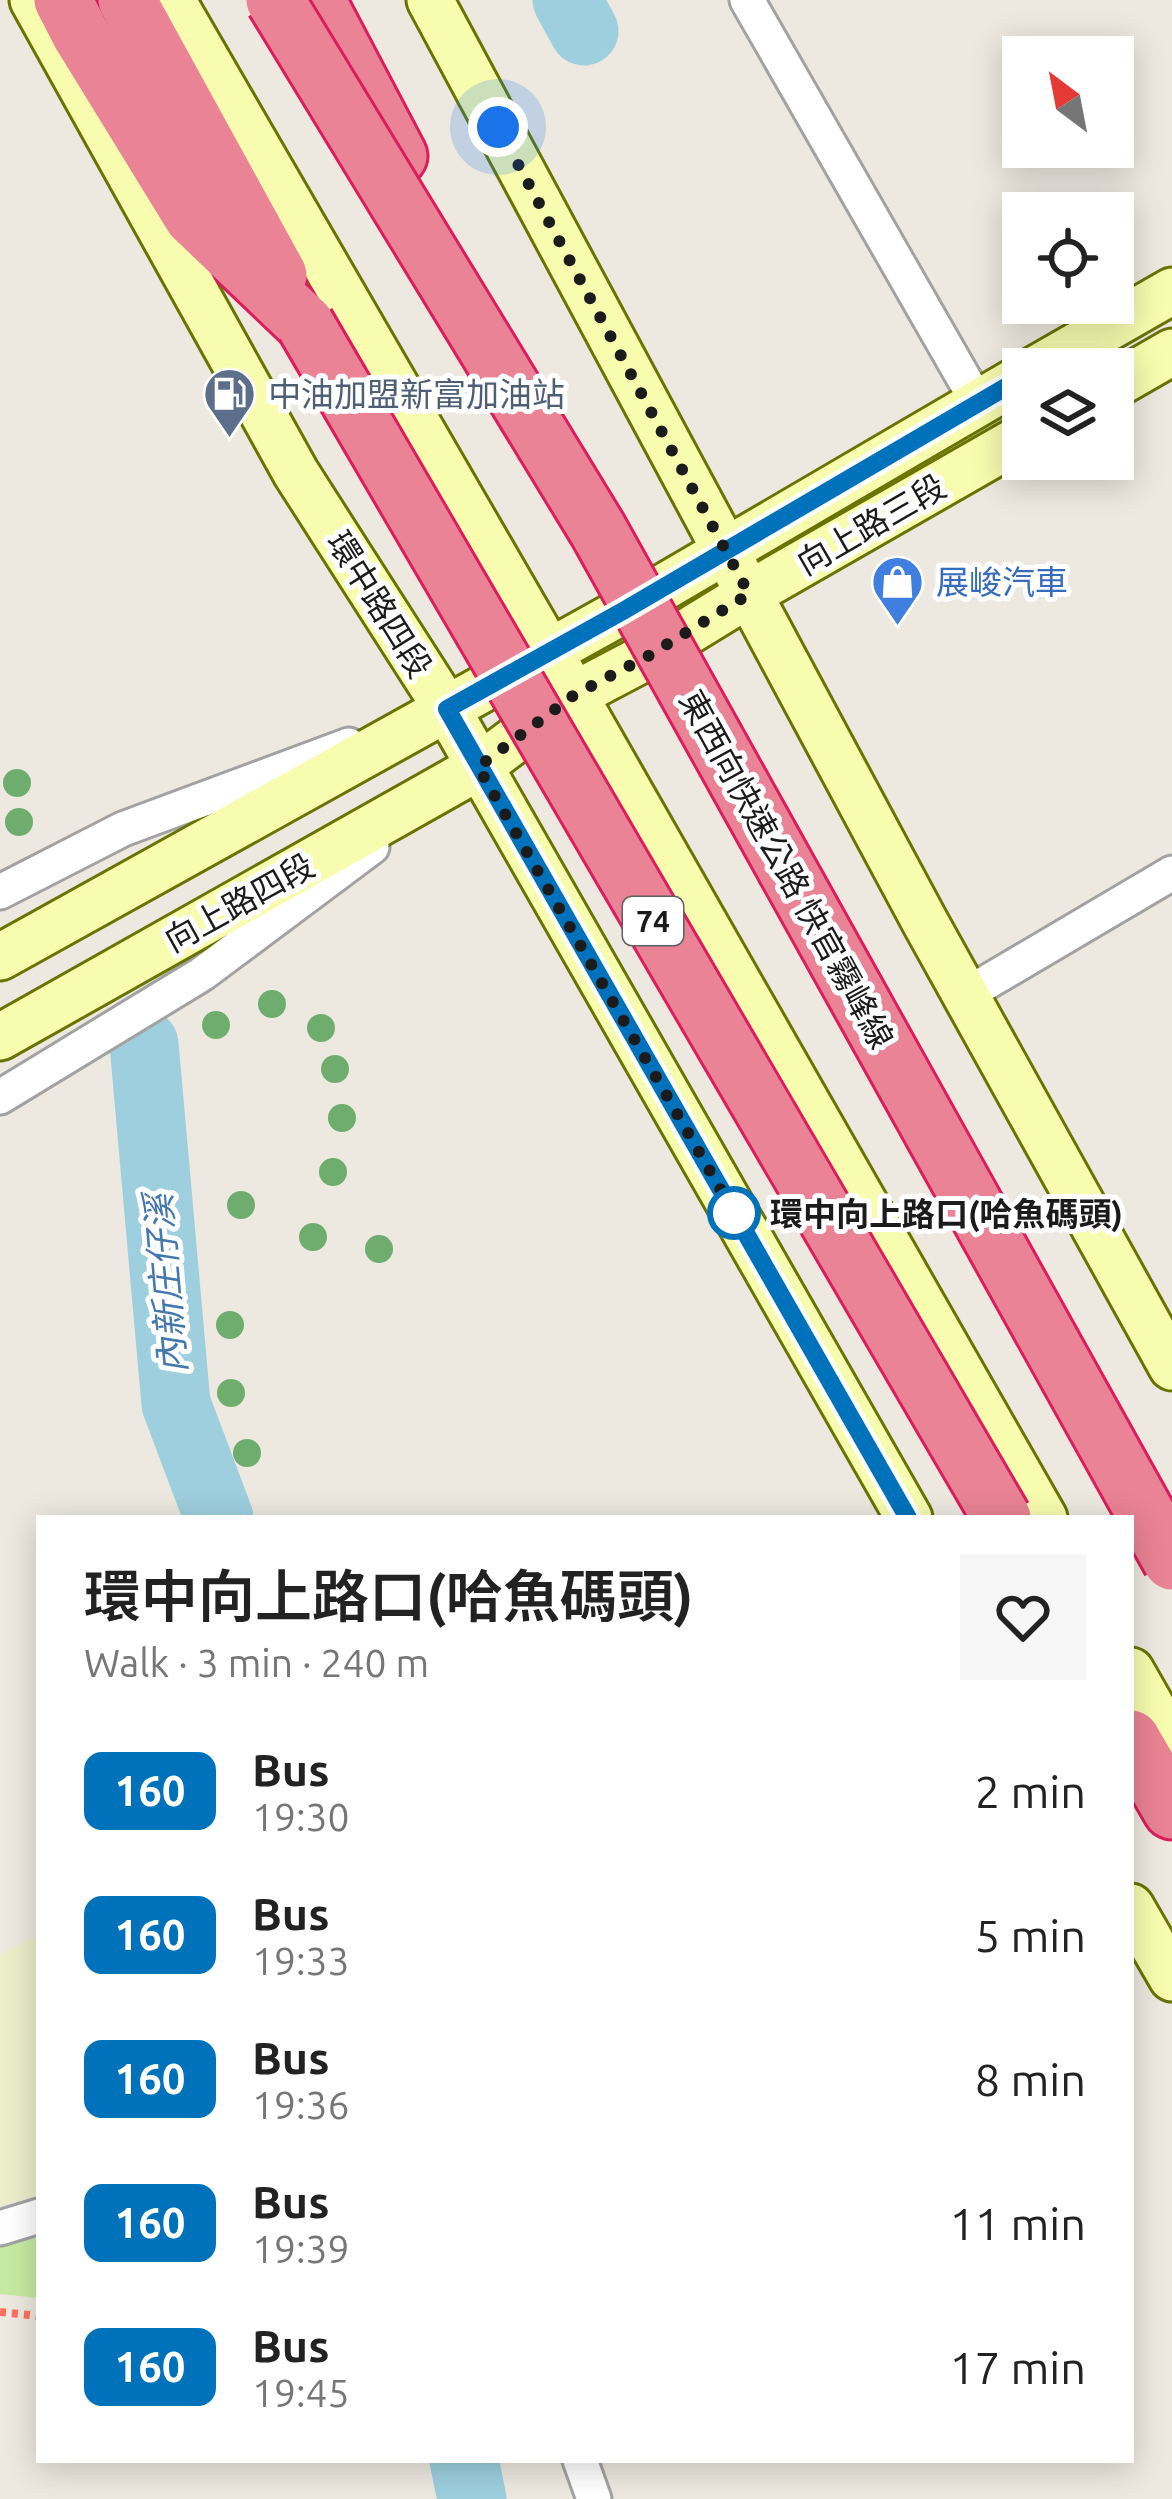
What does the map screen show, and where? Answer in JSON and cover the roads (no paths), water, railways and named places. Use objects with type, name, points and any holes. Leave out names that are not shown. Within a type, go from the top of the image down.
[{"type":"highway","points":[[63,0],[193,217],[305,324]]},
{"type":"highway","name":"74","points":[[128,0],[305,324],[1000,1515]]},
{"type":"highway","name":"東西向快速公路 快官霧峰線","points":[[277,0],[598,530],[1172,1561]]},
{"type":"highway","points":[[316,0],[598,530]]},
{"type":"highway","points":[[1134,1744],[1172,1810]]},
{"type":"street","name":"環中路四段","points":[[33,0],[296,473],[447,709],[906,1515]]},
{"type":"street","points":[[172,0],[1041,1515]]},
{"type":"street","points":[[277,0],[1127,1515]]},
{"type":"street","points":[[430,0],[926,922],[1172,1367]]},
{"type":"street","points":[[747,0],[978,403]]},
{"type":"street","points":[[1073,348],[1172,291]]},
{"type":"street","points":[[1134,374],[1172,352]]},
{"type":"street","name":"向上路三段","points":[[447,709],[1002,389]]},
{"type":"street","name":"向上路三段","points":[[478,767],[574,695],[1002,449]]},
{"type":"street","points":[[0,892],[123,829],[447,709]]},
{"type":"street","name":"向上路四段","points":[[0,957],[447,709]]},
{"type":"street","points":[[0,1097],[202,974],[478,767]]},
{"type":"street","name":"向上路四段","points":[[0,1037],[478,767]]},
{"type":"street","points":[[967,994],[1172,874]]},
{"type":"street","points":[[1134,1528],[1172,1597]]},
{"type":"street","points":[[1134,1676],[1172,1743]]},
{"type":"street","points":[[1134,1912],[1172,1978]]},
{"type":"street","points":[[0,2228],[36,2217]]},
{"type":"street","points":[[581,2463],[594,2499]]},
{"type":"waterway","name":"內新庄仔溪","points":[[567,0],[584,31]]},
{"type":"waterway","name":"內新庄仔溪","points":[[144,1044],[176,1404],[218,1515]]},
{"type":"waterway","name":"內新庄仔溪","points":[[465,2463],[472,2499]]},
{"type":"place","name":"中油加盟新富加油站","points":[[229,439]]},
{"type":"place","name":"展峻汽車","points":[[897,627]]},
{"type":"place","name":"環中向上路口(哈魚碼頭)","points":[[734,1213]]}]
